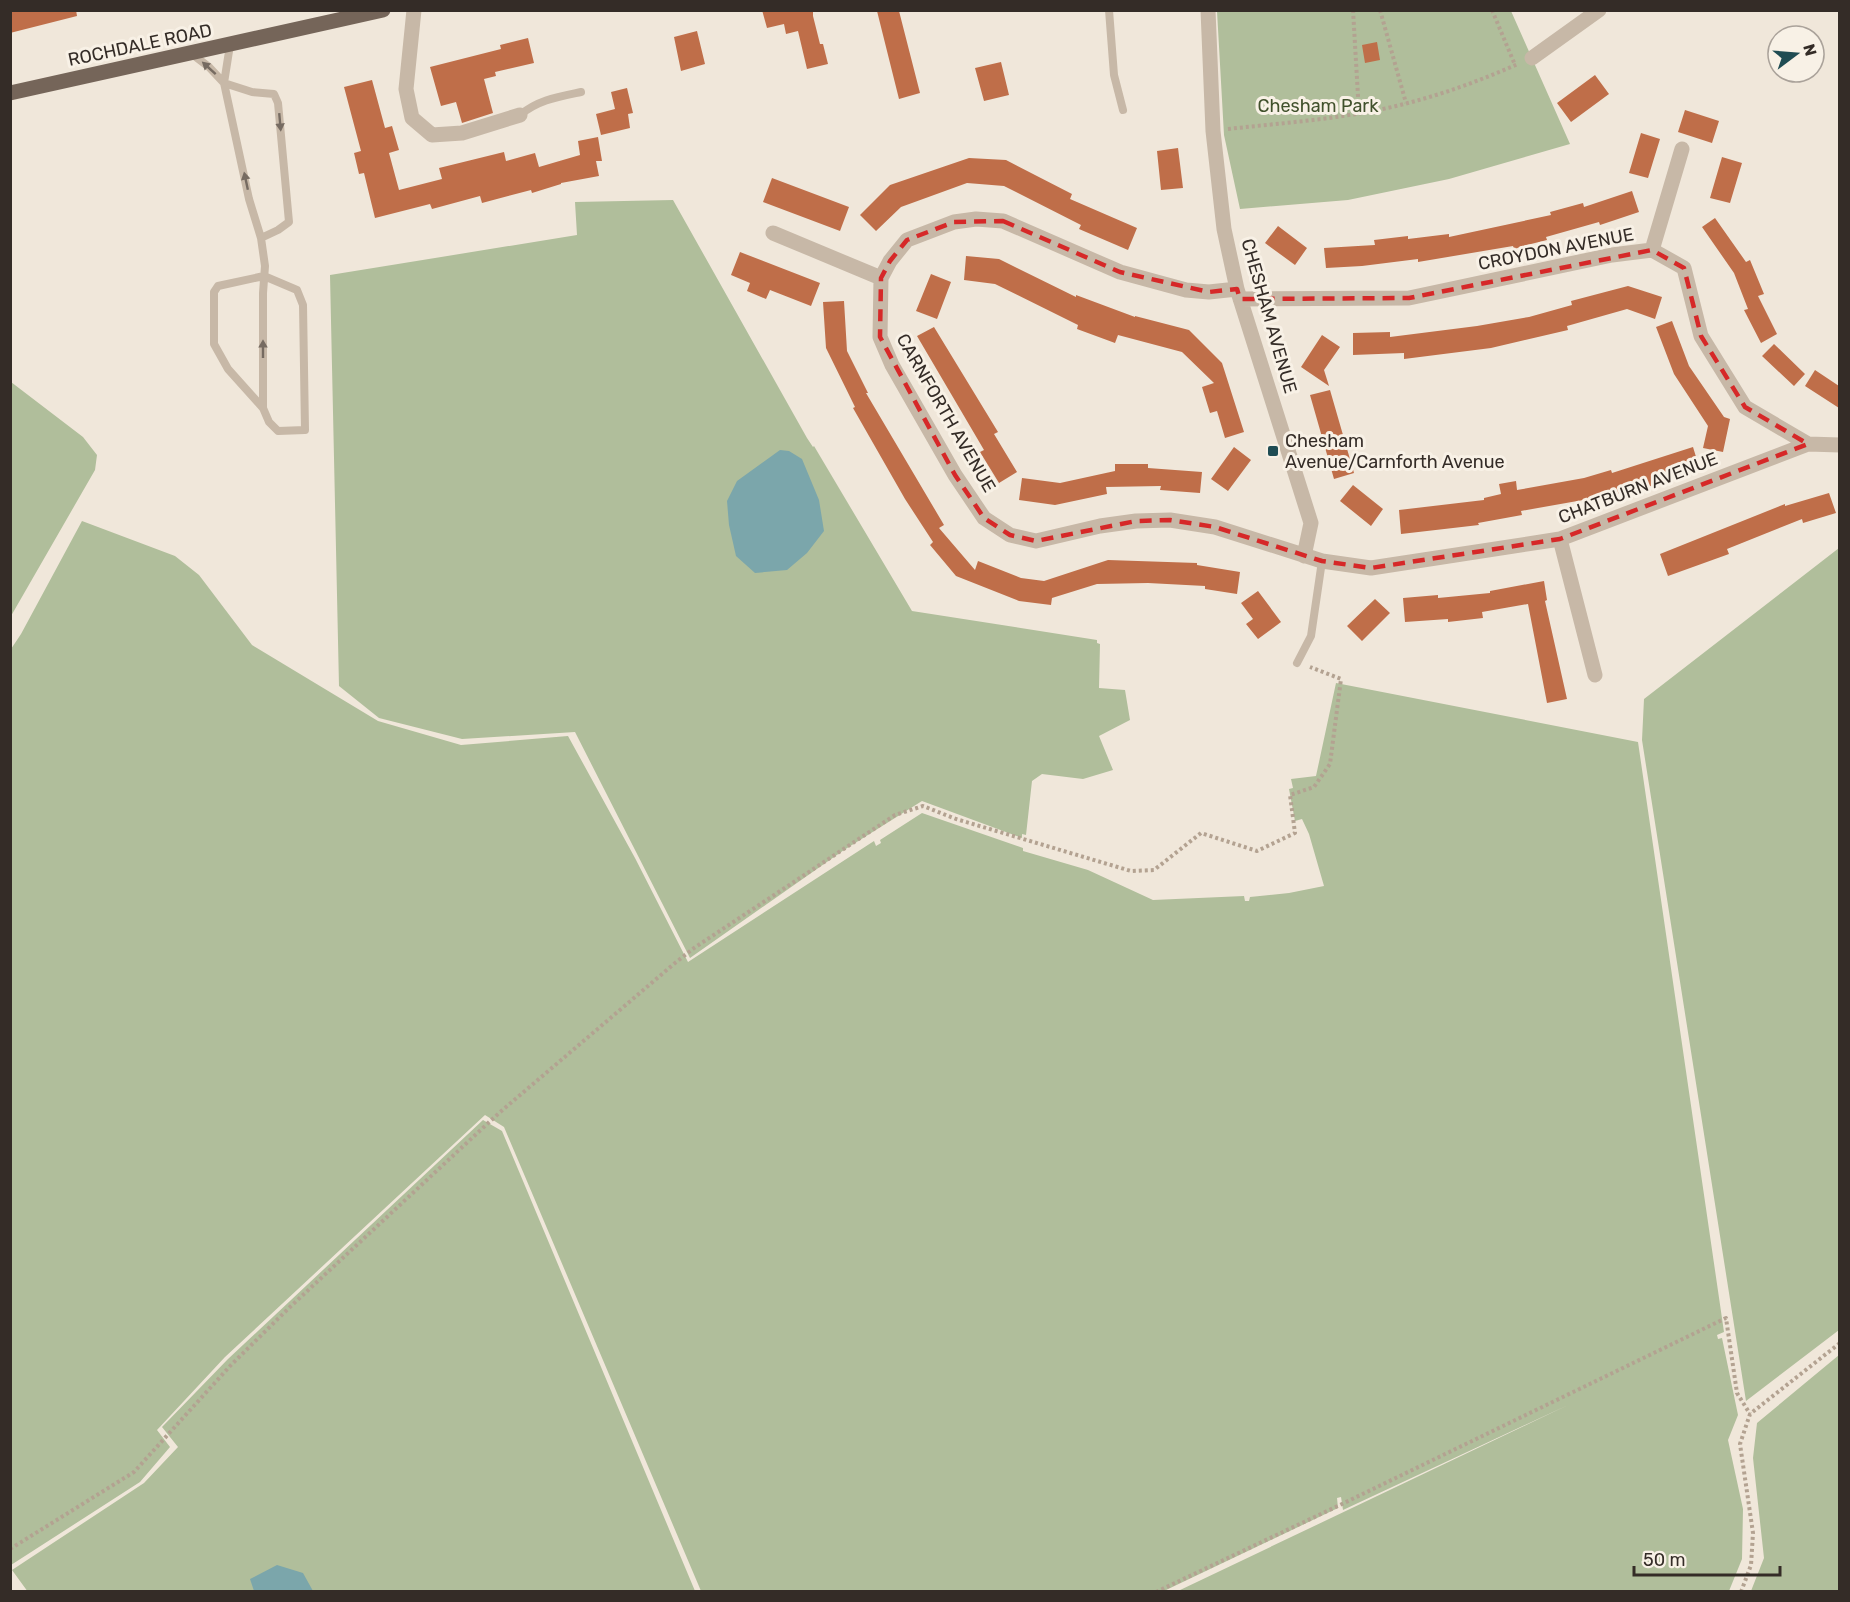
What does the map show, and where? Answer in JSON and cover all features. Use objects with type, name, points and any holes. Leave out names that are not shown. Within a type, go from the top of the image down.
[{"type":"main road","name":"ROCHDALE ROAD","points":[[10,93],[384,10]]},
{"type":"street","points":[[414,10],[406,89],[412,118],[432,135],[462,133],[520,115]]},
{"type":"street","name":"CHESHAM AVENUE","points":[[1208,10],[1213,131],[1224,229],[1239,294],[1311,523],[1304,556]]},
{"type":"street","points":[[1532,58],[1599,10]]},
{"type":"street","points":[[1652,250],[1682,149]]},
{"type":"street","points":[[773,233],[881,278],[890,261],[907,240],[954,222],[976,219],[1003,221],[1120,272],[1186,290],[1239,294]]},
{"type":"street","name":"CROYDON AVENUE","points":[[1239,294],[1409,298],[1612,255],[1652,250],[1684,268],[1701,336],[1745,407],[1808,444]]},
{"type":"street","name":"CARNFORTH AVENUE","points":[[881,278],[880,337],[892,365],[955,475],[984,518],[993,524],[1010,535],[1036,541],[1136,520],[1170,520],[1215,527],[1304,556]]},
{"type":"street","name":"CHATBURN AVENUE","points":[[1304,556],[1371,568],[1560,539],[1808,444],[1839,445]]},
{"type":"street","points":[[1560,539],[1595,675]]},
{"type":"lane","points":[[1109,10],[1114,75],[1123,110]]},
{"type":"lane","points":[[230,45],[224,83],[249,199],[261,238],[264,276],[263,408]]},
{"type":"lane","points":[[192,53],[224,83],[252,92],[274,94],[278,103],[289,222],[261,238]]},
{"type":"lane","points":[[520,115],[533,104],[580,92]]},
{"type":"lane","points":[[264,276],[297,290],[303,305],[305,430],[278,431],[269,422],[263,408],[228,369],[214,344],[214,291],[218,286],[264,276]]},
{"type":"lane","points":[[1297,663],[1311,636],[1322,561]]},
{"type":"path","points":[[1353,10],[1359,113]]},
{"type":"path","points":[[1380,10],[1406,103]]},
{"type":"path","points":[[1492,10],[1515,65]]},
{"type":"path","points":[[1213,131],[1359,113],[1406,103],[1487,77],[1532,58]]},
{"type":"path","points":[[10,1549],[134,1472],[231,1365],[290,1307],[499,1113],[675,963],[694,948],[895,815],[923,806],[956,819],[1131,871],[1154,870],[1200,833],[1257,850],[1295,833],[1290,795],[1314,788],[1330,764],[1341,679],[1297,663]]},
{"type":"path","points":[[1156,1592],[1726,1318],[1737,1393],[1750,1414]]},
{"type":"path","points":[[1741,1592],[1751,1565],[1753,1533],[1740,1444],[1750,1414],[1839,1343]]},
{"type":"highlighted area","points":[[1003,221],[1120,272],[1209,292],[1237,289],[1240,299],[1409,298],[1652,250],[1684,268],[1701,336],[1745,407],[1808,444],[1560,539],[1371,568],[1322,561],[1215,527],[1170,520],[1136,521],[1036,541],[1010,535],[984,518],[955,475],[880,337],[881,278],[890,261],[907,240],[954,222]]},
{"type":"green space","name":"Chesham Park","points":[[1217,11],[1511,11],[1570,144],[1449,179],[1348,200],[1240,209],[1224,135]]},
{"type":"green space","points":[[673,200],[807,438],[814,446],[912,611],[1097,640],[1100,644],[1099,688],[1125,690],[1130,720],[1099,736],[1113,770],[1083,779],[1042,774],[1032,781],[1026,835],[1022,834],[1022,838],[922,801],[844,850],[690,958],[575,732],[462,739],[379,718],[339,686],[330,275],[577,235],[575,202]]},
{"type":"green space","points":[[11,382],[83,437],[97,455],[95,470],[11,616]]},
{"type":"green space","points":[[82,521],[175,556],[199,575],[252,645],[378,721],[461,745],[568,736],[635,858],[688,962],[874,841],[876,846],[881,843],[880,840],[922,813],[1023,848],[1023,851],[1088,870],[1153,900],[1244,896],[1245,901],[1249,901],[1250,897],[1324,886],[1309,834],[1302,819],[1295,821],[1289,789],[1293,788],[1291,779],[1316,776],[1336,683],[1638,742],[1724,1332],[1717,1335],[1718,1339],[1722,1338],[1738,1415],[1728,1440],[1743,1509],[1742,1559],[1729,1591],[1178,1591],[1568,1405],[1343,1510],[1341,1497],[1337,1498],[1338,1508],[1164,1591],[701,1591],[504,1127],[485,1115],[225,1357],[157,1430],[170,1447],[140,1482],[11,1565],[11,649]]},
{"type":"green space","points":[[1839,548],[1839,1330],[1746,1401],[1642,740],[1644,699]]},
{"type":"green space","points":[[483,1120],[502,1131],[695,1591],[28,1592],[12,1570],[144,1483],[178,1447],[162,1427],[228,1359]]},
{"type":"green space","points":[[1839,1355],[1839,1591],[1751,1591],[1764,1558],[1753,1458],[1757,1423]]},
{"type":"water","points":[[780,450],[789,451],[802,459],[819,500],[824,531],[807,553],[787,570],[755,573],[736,556],[729,525],[727,501],[737,481]]},
{"type":"water","points":[[277,1565],[303,1573],[313,1591],[254,1591],[250,1579]]},
{"type":"building","points":[[10,10],[76,10],[77,16],[10,33]]},
{"type":"building","points":[[762,10],[813,10],[820,44],[823,44],[828,64],[807,69],[798,31],[786,34],[784,24],[767,28]]},
{"type":"building","points":[[877,11],[899,11],[920,93],[899,99]]},
{"type":"building","points":[[697,31],[705,64],[681,71],[674,37]]},
{"type":"building","points":[[528,38],[534,63],[495,72],[496,76],[484,79],[493,113],[462,123],[456,102],[441,106],[430,67],[501,49],[500,45]]},
{"type":"building","points":[[1377,42],[1380,60],[1365,63],[1362,45]]},
{"type":"building","points":[[1001,62],[1009,95],[984,101],[975,68]]},
{"type":"building","points":[[1595,75],[1609,94],[1571,122],[1557,103]]},
{"type":"building","points":[[372,80],[385,128],[392,126],[399,150],[389,153],[399,190],[442,179],[439,168],[504,152],[506,161],[535,153],[539,167],[580,155],[578,141],[598,137],[602,161],[596,161],[599,176],[482,203],[480,196],[432,209],[430,204],[375,218],[364,173],[359,174],[354,153],[361,151],[344,87]]},
{"type":"building","points":[[627,88],[633,113],[628,114],[630,128],[601,135],[596,114],[615,109],[611,92]]},
{"type":"building","points":[[1685,110],[1719,121],[1712,143],[1678,132]]},
{"type":"building","points":[[1641,133],[1660,139],[1648,178],[1629,173]]},
{"type":"building","points":[[1178,148],[1183,188],[1161,190],[1157,151]]},
{"type":"building","points":[[1722,157],[1742,163],[1730,203],[1710,198]]},
{"type":"building","points":[[969,158],[1006,160],[1072,194],[1070,199],[1137,228],[1128,250],[1079,229],[1081,225],[1004,186],[967,183],[901,207],[876,231],[860,215],[890,185]]},
{"type":"building","points":[[772,178],[849,207],[840,231],[763,202]]},
{"type":"building","points":[[1632,191],[1639,212],[1600,225],[1599,222],[1546,237],[1547,240],[1514,249],[1513,246],[1418,262],[1418,259],[1326,268],[1324,248],[1375,245],[1374,240],[1408,236],[1408,239],[1449,234],[1449,237],[1551,215],[1550,212],[1583,203],[1584,207]]},
{"type":"building","points":[[1715,218],[1746,262],[1750,260],[1764,294],[1758,296],[1777,334],[1761,343],[1744,310],[1748,309],[1734,273],[1702,227]]},
{"type":"building","points":[[1278,226],[1307,248],[1295,265],[1265,243]]},
{"type":"building","points":[[740,252],[820,283],[811,306],[770,290],[766,299],[747,291],[750,283],[731,275]]},
{"type":"building","points":[[966,256],[999,259],[1076,297],[1076,295],[1135,317],[1189,330],[1222,363],[1244,432],[1225,438],[1217,411],[1210,413],[1202,387],[1214,383],[1182,352],[1118,335],[1115,343],[1077,329],[1078,325],[995,284],[964,280]]},
{"type":"building","points":[[931,274],[951,282],[937,319],[916,311]]},
{"type":"building","points":[[1628,286],[1662,297],[1655,319],[1627,309],[1567,326],[1568,330],[1491,348],[1404,359],[1404,353],[1353,355],[1353,333],[1390,332],[1390,337],[1477,326],[1529,317],[1572,305],[1571,301]]},
{"type":"building","points":[[844,301],[847,351],[868,393],[866,393],[944,525],[939,528],[975,570],[978,561],[1021,578],[1044,581],[1108,560],[1197,563],[1197,565],[1240,572],[1237,594],[1205,589],[1205,586],[1148,583],[1097,584],[1052,598],[1051,605],[1019,601],[956,576],[930,545],[933,542],[905,499],[853,408],[855,407],[826,348],[823,302]]},
{"type":"building","points":[[1672,321],[1689,366],[1724,417],[1730,419],[1723,452],[1703,448],[1708,426],[1674,374],[1656,327]]},
{"type":"building","points":[[934,327],[998,432],[994,434],[1017,472],[999,483],[980,452],[984,450],[917,336]]},
{"type":"building","points":[[1322,335],[1340,347],[1324,370],[1329,386],[1301,367]]},
{"type":"building","points":[[1774,344],[1805,374],[1794,386],[1762,356]]},
{"type":"building","points":[[1815,370],[1839,386],[1839,408],[1805,386]]},
{"type":"building","points":[[1330,390],[1354,473],[1334,479],[1310,395]]},
{"type":"building","points":[[1234,447],[1251,460],[1228,491],[1211,479]]},
{"type":"building","points":[[1693,447],[1700,470],[1626,494],[1625,492],[1584,503],[1583,500],[1521,511],[1522,515],[1478,523],[1479,525],[1401,534],[1399,510],[1484,500],[1484,498],[1501,494],[1499,484],[1516,481],[1517,490],[1584,478],[1611,470],[1612,473]]},
{"type":"building","points":[[1115,464],[1148,464],[1148,468],[1202,472],[1200,493],[1160,490],[1161,486],[1106,487],[1107,494],[1055,505],[1019,500],[1022,478],[1060,483],[1115,471]]},
{"type":"building","points":[[1353,485],[1383,509],[1371,526],[1340,501]]},
{"type":"building","points":[[1829,493],[1836,513],[1803,523],[1802,519],[1727,549],[1729,554],[1668,576],[1660,554],[1785,504],[1785,506]]},
{"type":"building","points":[[1544,581],[1547,600],[1545,601],[1567,699],[1547,703],[1528,604],[1482,612],[1483,618],[1448,622],[1448,619],[1405,622],[1403,598],[1438,595],[1438,598],[1490,593],[1490,591]]},
{"type":"building","points":[[1258,591],[1281,622],[1258,639],[1246,624],[1253,619],[1241,603]]},
{"type":"building","points":[[1375,599],[1390,613],[1362,641],[1347,626]]},
{"type":"place","name":"Chesham Avenue/Carnforth Avenue","points":[[1273,451]]}]
